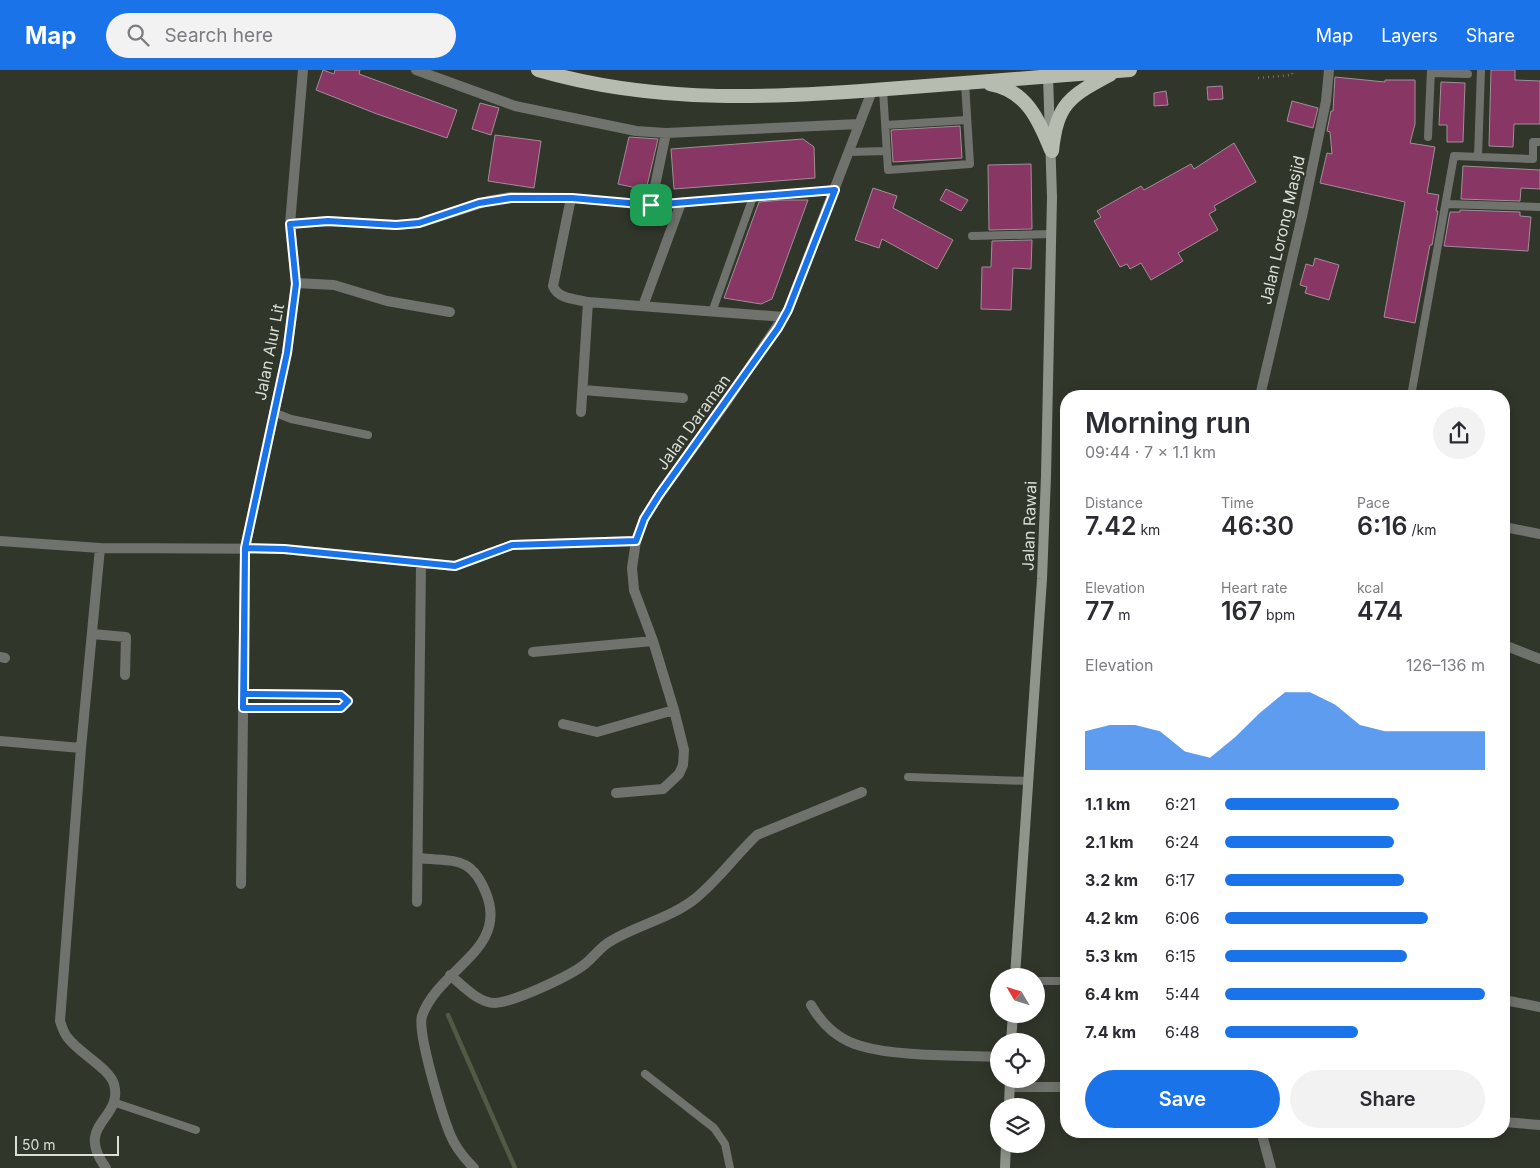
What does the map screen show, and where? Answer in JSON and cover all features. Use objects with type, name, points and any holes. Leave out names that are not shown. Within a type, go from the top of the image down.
[{"type":"highway","points":[[538,70],[617,88],[655,94],[760,97],[1123,71]]},
{"type":"highway","points":[[1052,151],[1055,125],[1070,100],[1084,88],[1123,71]]},
{"type":"highway","points":[[979,82],[1000,86],[1028,104],[1039,120],[1052,151]]},
{"type":"main road","name":"Jalan Rawai","points":[[1016,968],[1046,495],[1052,151],[1048,76]]},
{"type":"main road","points":[[1005,1168],[1006,1153]]},
{"type":"street","name":"Jalan Alur Lit","points":[[241,884],[245,548],[287,353],[296,284],[290,224],[303,70]]},
{"type":"street","points":[[416,70],[515,106],[617,128],[666,133],[859,124]]},
{"type":"street","name":"Jalan Lorong Masjid","points":[[1261,390],[1303,212],[1326,101],[1329,70]]},
{"type":"street","name":"Jalan Daraman","points":[[616,793],[663,789],[678,774],[683,765],[684,750],[674,710],[653,641],[634,590],[632,568],[636,541],[644,519],[784,318],[859,124],[878,90]]},
{"type":"street","points":[[651,205],[666,133]]},
{"type":"street","points":[[290,224],[328,221],[396,225],[419,223],[488,200],[572,198],[553,286],[555,292],[561,296],[588,302],[784,318]]},
{"type":"street","points":[[643,306],[681,203]]},
{"type":"street","points":[[296,284],[334,285],[387,301],[450,312]]},
{"type":"street","points":[[581,412],[588,302]]},
{"type":"street","points":[[582,390],[683,398]]},
{"type":"street","points":[[1510,528],[1540,534]]},
{"type":"street","points":[[0,541],[100,548],[284,549],[455,566],[463,565],[512,545],[636,541]]},
{"type":"street","points":[[100,548],[81,748],[60,1021],[66,1037],[107,1074],[114,1085],[113,1102],[93,1141],[94,1150],[106,1168]]},
{"type":"street","points":[[416,902],[419,858],[421,564]]},
{"type":"street","points":[[92,634],[126,638],[125,675]]},
{"type":"street","points":[[533,652],[653,641]]},
{"type":"street","points":[[1510,647],[1540,659]]},
{"type":"street","points":[[243,708],[341,708],[348,701],[341,695],[244,694]]},
{"type":"street","points":[[563,724],[597,732],[674,710]]},
{"type":"street","points":[[0,741],[81,748]]},
{"type":"street","points":[[450,975],[477,997],[493,1003],[506,1000],[573,973],[609,942],[677,911],[695,898],[726,871],[756,834],[862,792]]},
{"type":"street","points":[[419,858],[461,862],[469,865],[481,879],[489,900],[492,921],[490,930],[482,945],[439,987],[422,1018],[422,1036],[450,1134],[461,1155],[474,1168]]},
{"type":"street","points":[[1510,1001],[1540,1007]]},
{"type":"street","points":[[811,1005],[827,1027],[860,1046],[890,1051],[990,1057]]},
{"type":"street","points":[[1045,1086],[1060,1087]]},
{"type":"street","points":[[1510,1123],[1540,1126]]},
{"type":"street","points":[[1263,1138],[1271,1168]]},
{"type":"lane","points":[[1478,157],[1481,70]]},
{"type":"lane","points":[[1428,137],[1431,71],[1468,74]]},
{"type":"lane","points":[[878,90],[886,125],[888,170],[970,164],[965,83]]},
{"type":"lane","points":[[886,125],[967,120]]},
{"type":"lane","points":[[1411,390],[1454,156],[1533,159],[1533,142],[1540,142]]},
{"type":"lane","points":[[849,152],[887,151]]},
{"type":"lane","points":[[572,198],[651,205],[835,190]]},
{"type":"lane","points":[[712,312],[753,197]]},
{"type":"lane","points":[[1446,204],[1539,207]]},
{"type":"lane","points":[[972,236],[1051,234]]},
{"type":"lane","points":[[273,412],[292,420],[368,435]]},
{"type":"lane","points":[[908,777],[1028,781]]},
{"type":"lane","points":[[1045,981],[1060,981]]},
{"type":"lane","points":[[645,1074],[714,1128],[725,1144],[730,1168]]},
{"type":"lane","points":[[113,1102],[196,1130]]},
{"type":"path","points":[[1258,78],[1292,74],[1292,70]]},
{"type":"building","points":[[323,70],[334,74],[335,70],[360,70],[359,74],[457,110],[447,138],[377,114],[316,90]]},
{"type":"building","points":[[1491,70],[1515,70],[1515,80],[1540,81],[1540,124],[1514,124],[1513,147],[1489,146]]},
{"type":"building","points":[[1335,77],[1385,82],[1385,80],[1415,80],[1415,124],[1410,143],[1435,147],[1427,193],[1439,195],[1432,245],[1430,245],[1415,323],[1384,317],[1405,202],[1320,183],[1327,153],[1332,154],[1330,132],[1327,131],[1331,111],[1333,111]]},
{"type":"building","points":[[1441,82],[1465,83],[1463,142],[1447,142],[1447,125],[1439,125]]},
{"type":"building","points":[[1222,86],[1223,99],[1208,100],[1207,87]]},
{"type":"building","points":[[1166,91],[1168,105],[1154,106],[1154,93]]},
{"type":"building","points":[[1292,101],[1318,108],[1313,128],[1287,121]]},
{"type":"building","points":[[480,103],[499,108],[491,135],[472,129]]},
{"type":"building","points":[[960,126],[962,158],[893,162],[891,130]]},
{"type":"building","points":[[495,135],[541,141],[534,188],[488,181]]},
{"type":"building","points":[[629,137],[658,139],[646,190],[618,184]]},
{"type":"building","points":[[803,139],[814,147],[815,178],[674,189],[671,149]]},
{"type":"building","points":[[1234,143],[1256,182],[1214,206],[1216,210],[1209,214],[1218,230],[1178,253],[1183,261],[1151,280],[1141,263],[1130,269],[1127,264],[1120,267],[1094,221],[1101,217],[1097,211],[1141,186],[1144,190],[1191,164],[1194,169]]},
{"type":"building","points":[[1031,164],[1032,229],[989,230],[988,165]]},
{"type":"building","points":[[1463,166],[1540,170],[1540,189],[1521,188],[1520,201],[1461,199]]},
{"type":"building","points":[[873,188],[897,196],[893,208],[953,240],[937,269],[882,239],[879,248],[855,240]]},
{"type":"building","points":[[946,189],[968,200],[961,211],[940,200]]},
{"type":"building","points":[[808,200],[772,299],[761,304],[724,298],[759,202]]},
{"type":"building","points":[[1460,210],[1520,212],[1520,216],[1531,217],[1528,251],[1444,246],[1450,212],[1460,212]]},
{"type":"building","points":[[1032,240],[1031,269],[1013,268],[1011,310],[981,309],[982,267],[991,267],[992,241]]},
{"type":"building","points":[[1315,258],[1339,265],[1329,300],[1305,293],[1307,287],[1300,285],[1306,264],[1313,266]]},
{"type":"waterway","points":[[448,1015],[515,1168]]},
{"type":"route","points":[[651,205],[572,198],[511,198],[488,200],[419,223],[396,225],[357,221],[328,221],[290,224],[296,284],[287,353],[245,548],[244,694],[343,695],[348,701],[341,708],[243,708],[245,548],[284,549],[455,566],[463,565],[512,545],[636,541],[644,519],[659,495],[778,328],[788,310],[835,190],[651,205]]}]
